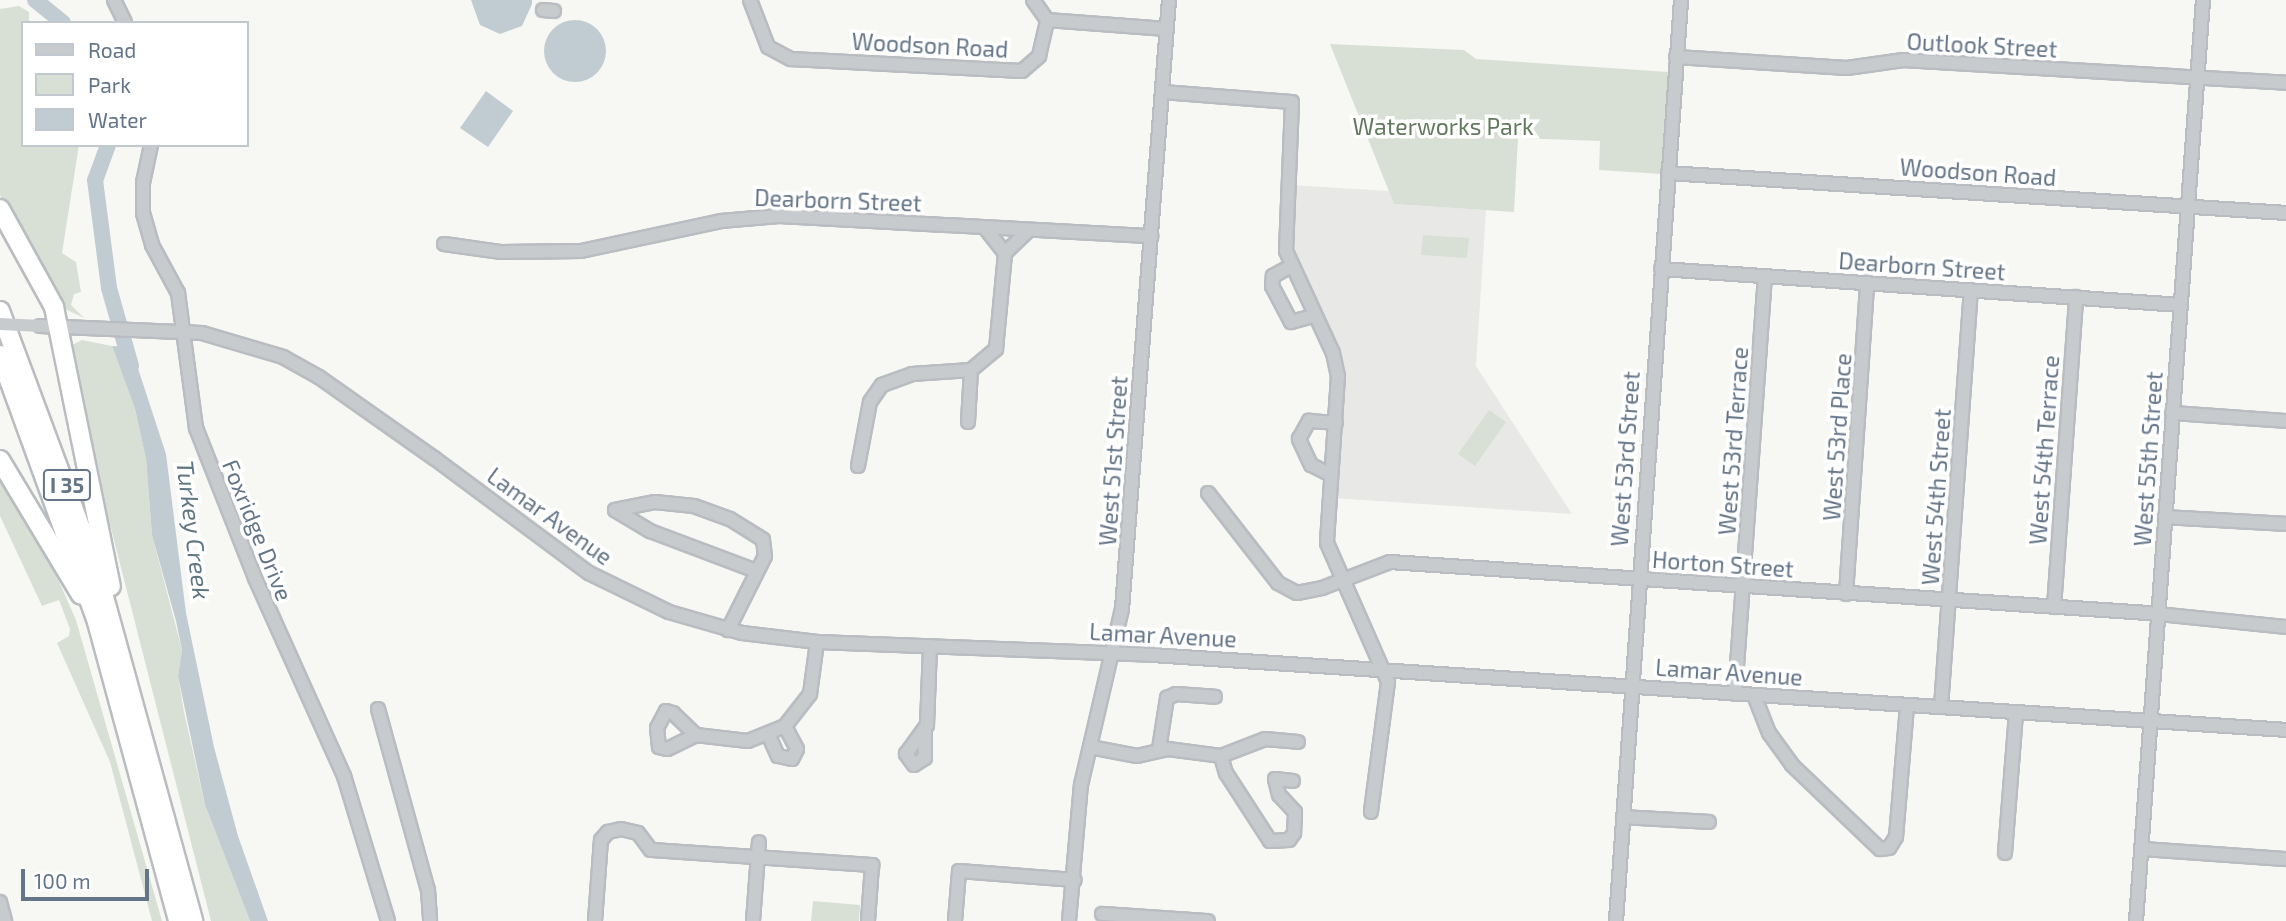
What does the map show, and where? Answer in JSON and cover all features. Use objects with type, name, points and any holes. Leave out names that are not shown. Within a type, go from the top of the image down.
[{"type":"highway","points":[[0,209],[48,292],[48,327],[93,489],[125,661]]},
{"type":"highway","name":"I 35","points":[[0,311],[71,497],[125,661],[193,921]]},
{"type":"highway","name":"I 35","points":[[0,355],[97,622],[178,921]]},
{"type":"highway","points":[[0,460],[97,622]]},
{"type":"street","points":[[114,0],[124,21]]},
{"type":"street","name":"Woodson Road","points":[[750,0],[764,39],[777,55],[1022,71],[1039,56],[1047,20]]},
{"type":"street","points":[[1033,0],[1047,20],[1167,29]]},
{"type":"street","name":"West 51st Street","points":[[1069,921],[1075,880],[1081,785],[1115,653],[1122,608],[1169,0]]},
{"type":"street","name":"West 53rd Street","points":[[1616,921],[1637,579],[1681,0]]},
{"type":"street","name":"West 55th Street","points":[[2136,921],[2203,0]]},
{"type":"street","name":"Outlook Street","points":[[1676,57],[1847,68],[1903,60],[2286,83]]},
{"type":"street","points":[[1162,92],[1292,102],[1284,240],[1292,266],[1336,361],[1336,423],[1327,543],[1388,685],[1371,811]]},
{"type":"street","name":"Foxridge Drive","points":[[151,147],[142,190],[144,219],[152,245],[176,286],[183,333],[186,383],[201,444],[344,776],[387,921]]},
{"type":"street","name":"Woodson Road","points":[[1668,173],[2286,213]]},
{"type":"street","name":"Dearborn Street","points":[[444,244],[502,252],[581,251],[746,217],[1151,236]]},
{"type":"street","points":[[986,229],[1005,253]]},
{"type":"street","points":[[858,466],[870,402],[882,384],[912,374],[971,370],[996,349],[1005,253],[1027,232]]},
{"type":"street","points":[[1292,266],[1273,276],[1272,286],[1291,322],[1314,316]]},
{"type":"street","name":"Dearborn Street","points":[[1661,269],[2181,305]]},
{"type":"street","name":"West 53rd Terrace","points":[[1735,694],[1765,276]]},
{"type":"street","name":"West 53rd Place","points":[[1846,594],[1867,283]]},
{"type":"street","name":"West 54th Street","points":[[1941,707],[1970,290]]},
{"type":"street","name":"West 54th Terrace","points":[[2054,607],[2076,297]]},
{"type":"street","name":"Lamar Avenue","points":[[0,324],[183,333],[234,340],[298,364],[434,457],[589,573],[669,612],[728,630],[817,642],[1115,653],[2286,730]]},
{"type":"street","points":[[968,422],[971,370]]},
{"type":"street","points":[[2172,413],[2286,421]]},
{"type":"street","points":[[1331,475],[1311,465],[1299,439],[1309,421],[1336,423]]},
{"type":"street","name":"Horton Street","points":[[1208,493],[1283,588],[1308,593],[1390,562],[2054,607],[2286,627]]},
{"type":"street","points":[[728,630],[754,570],[765,556],[766,543],[730,519],[668,502],[615,510],[650,531],[754,570]]},
{"type":"street","points":[[2165,517],[2286,524]]},
{"type":"street","points":[[696,735],[743,741],[769,736],[785,726],[810,694],[817,642]]},
{"type":"street","points":[[925,730],[930,646]]},
{"type":"street","points":[[1159,749],[1167,698],[1176,694],[1215,697]]},
{"type":"street","points":[[1754,695],[1769,733],[1786,758],[1863,836],[1877,848],[1888,849],[1896,837],[1907,705]]},
{"type":"street","points":[[378,709],[428,890],[430,921]]},
{"type":"street","points":[[2005,853],[2017,712]]},
{"type":"street","points":[[769,736],[778,756],[792,759],[797,749],[785,726]]},
{"type":"street","points":[[1090,747],[1137,756],[1159,749],[1221,756],[1265,739],[1298,742]]},
{"type":"street","points":[[1221,756],[1226,773],[1270,841],[1289,840],[1293,833],[1295,812],[1279,795],[1275,779],[1293,781]]},
{"type":"street","points":[[1623,817],[1709,822]]},
{"type":"street","points":[[595,921],[601,840],[613,830],[636,832],[649,849],[872,865],[868,921]]},
{"type":"street","points":[[753,921],[759,842]]},
{"type":"street","points":[[2141,849],[2286,859]]},
{"type":"street","points":[[955,921],[958,871],[1075,880]]},
{"type":"street","points":[[0,902],[5,921]]},
{"type":"street","points":[[1102,914],[1208,921]]},
{"type":"shaded area","points":[[1290,185],[1389,191],[1394,204],[1486,210],[1476,366],[1572,514],[1332,498],[1341,392],[1289,250]]},
{"type":"green space","points":[[19,6],[29,12],[29,21],[21,21],[21,147],[79,147],[62,253],[76,262],[81,292],[74,294],[71,305],[84,318],[65,309],[0,195],[0,9]]},
{"type":"green space","name":"Waterworks Park","points":[[1330,44],[1464,50],[1476,59],[1669,72],[1661,174],[1599,170],[1600,141],[1518,138],[1514,212],[1394,204]]},
{"type":"green space","points":[[1423,235],[1469,238],[1467,258],[1421,255]]},
{"type":"green space","points":[[82,340],[112,346],[135,409],[146,459],[152,535],[182,650],[178,676],[184,712],[205,805],[250,921],[211,921],[89,442],[70,346]]},
{"type":"green space","points":[[1489,410],[1506,422],[1475,466],[1458,454]]},
{"type":"green space","points":[[0,473],[47,554],[76,620],[162,921],[152,921],[110,762],[57,643],[69,636],[70,629],[59,600],[42,606],[0,516]]},
{"type":"green space","points":[[813,901],[860,905],[859,921],[811,921]]},
{"type":"water","points":[[471,0],[532,0],[532,4],[522,26],[500,34],[480,25]]},
{"type":"water","points":[[575,20],[597,29],[606,51],[597,73],[575,82],[553,73],[544,51],[553,29]]},
{"type":"water","points":[[486,91],[513,111],[488,147],[460,128]]},
{"type":"water","points":[[112,346],[131,347],[166,454],[186,613],[214,747],[238,836],[268,921],[250,921],[205,805],[178,676],[182,650],[152,535],[146,459],[135,409]]},
{"type":"waterway","name":"Turkey Creek","points":[[35,0],[61,21]]},
{"type":"waterway","name":"Turkey Creek","points":[[107,147],[95,180],[109,288],[131,366]]}]
